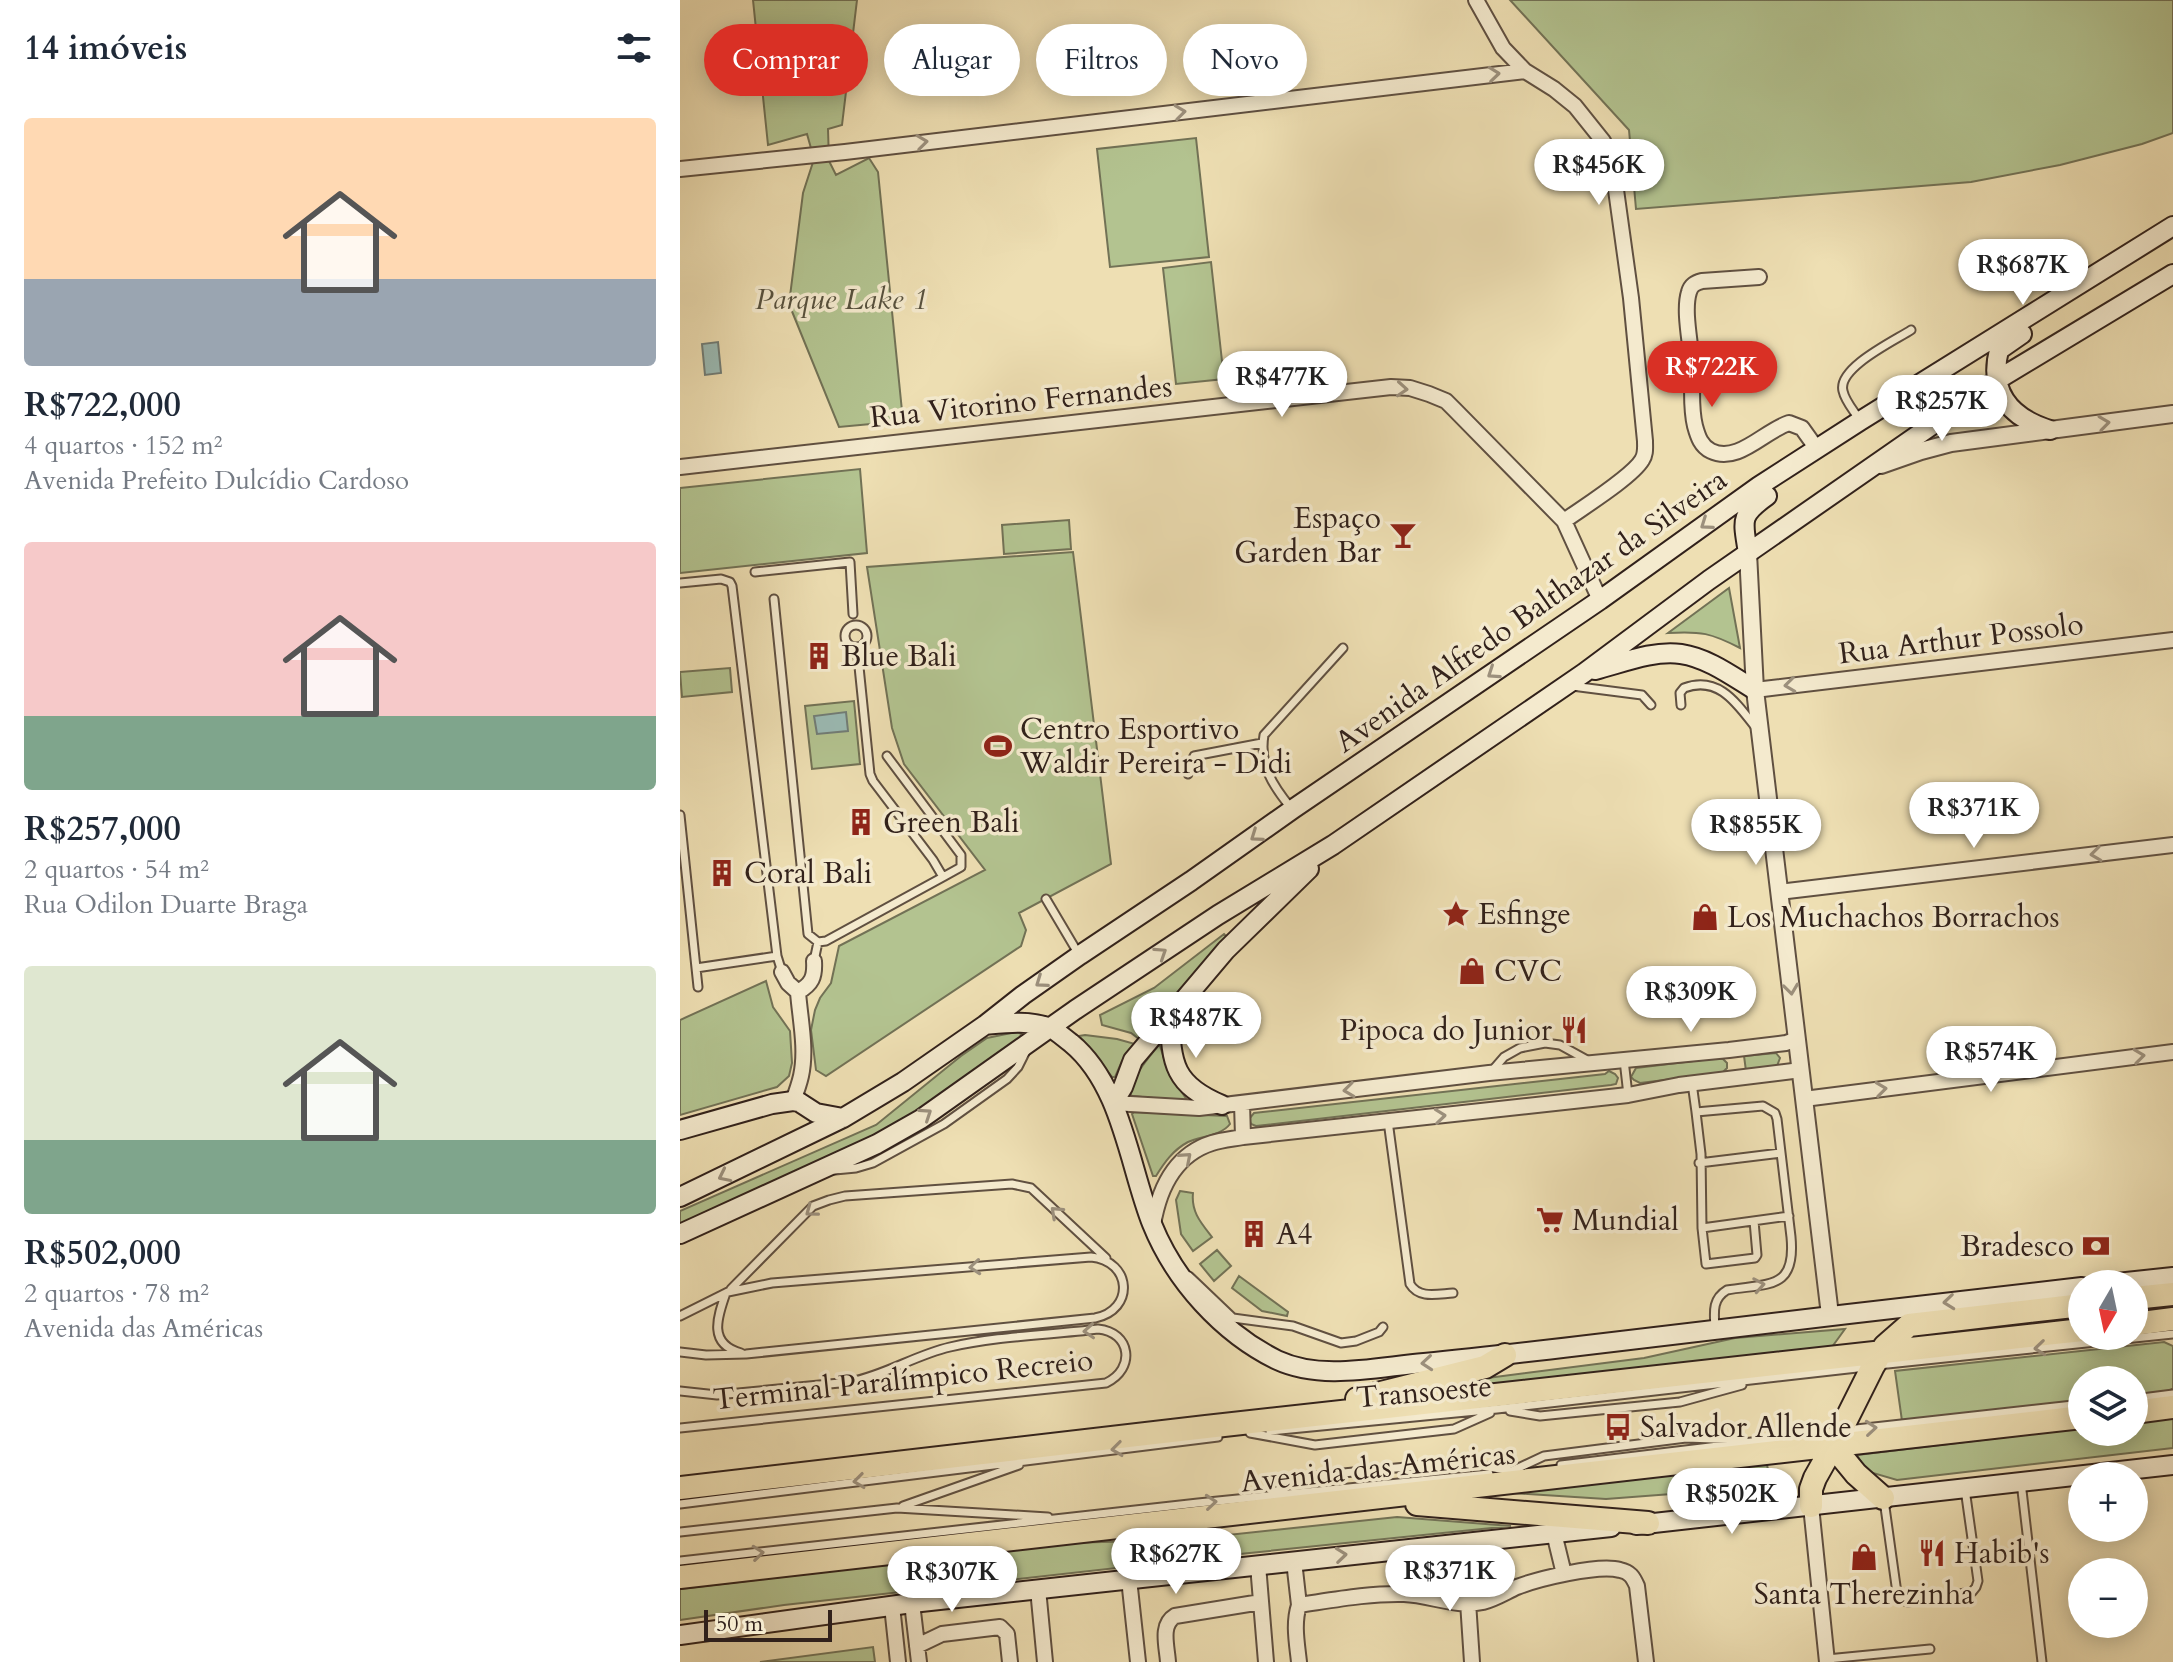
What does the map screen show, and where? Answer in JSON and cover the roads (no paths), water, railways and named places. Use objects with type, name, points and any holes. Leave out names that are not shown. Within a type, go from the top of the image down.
[{"type":"highway","points":[[2148,1297],[2173,1294]]},
{"type":"highway","points":[[1811,1506],[1811,1489],[1815,1478],[1876,1359],[1909,1325],[2068,1307]]},
{"type":"highway","points":[[2148,1327],[2171,1332]]},
{"type":"highway","name":"Avenida das Américas","points":[[680,1488],[1310,1416],[1876,1359],[2068,1332]]},
{"type":"highway","points":[[1310,1416],[1329,1406],[1485,1367],[1505,1355]]},
{"type":"highway","points":[[2148,1406],[2172,1397]]},
{"type":"highway","name":"Avenida das Américas","points":[[680,1577],[1368,1500],[1837,1438],[2068,1418]]},
{"type":"highway","points":[[1837,1438],[1856,1474],[1883,1498]]},
{"type":"highway","points":[[1368,1500],[1648,1523]]},
{"type":"main road","name":"Avenida Alfredo Balthazar da Silveira","points":[[680,1197],[843,1118],[903,1082],[1080,955],[1600,600],[1759,486],[2173,226]]},
{"type":"main road","points":[[2050,430],[2033,425],[2017,415],[2001,394],[1995,369],[1999,350],[2112,271],[2119,260]]},
{"type":"main road","points":[[680,1234],[877,1144],[921,1119],[1031,1040],[1218,915],[1333,845],[1584,673],[1748,553],[1997,380],[2173,274]]},
{"type":"main road","points":[[1748,553],[1745,520],[1749,509],[1876,418],[1886,405]]},
{"type":"main road","points":[[1584,673],[1661,654],[1682,654],[1708,662],[1755,690]]},
{"type":"main road","points":[[1113,1103],[1133,1060],[1226,950],[1333,845]]},
{"type":"main road","points":[[1170,1017],[1172,1056],[1177,1071],[1203,1097],[1222,1105]]},
{"type":"main road","points":[[985,1025],[1016,1023],[1049,1028],[1078,1049],[1113,1103],[1153,1225],[1172,1262],[1195,1296],[1222,1323],[1263,1352],[1310,1370],[1344,1370],[1505,1355],[2068,1289]]},
{"type":"main road","points":[[680,1130],[793,1101],[816,1113],[843,1118]]},
{"type":"main road","points":[[2148,1280],[2173,1277]]},
{"type":"main road","points":[[680,1635],[912,1603],[2173,1465]]},
{"type":"street","points":[[1476,0],[1503,48],[1525,71],[1575,106],[1603,141],[1612,161],[1631,298],[1645,454],[1641,463],[1629,474],[1564,521]]},
{"type":"street","points":[[680,169],[1525,71]]},
{"type":"street","points":[[1759,277],[1702,281],[1690,288],[1687,306],[1691,398],[1698,436],[1702,445],[1722,455],[1733,453],[1789,423],[1802,428],[1817,449]]},
{"type":"street","name":"Rua Vitorino Fernandes","points":[[680,467],[1391,387],[1410,388],[1446,401],[1564,521],[1600,600]]},
{"type":"street","points":[[1864,471],[1951,443],[2173,414]]},
{"type":"street","points":[[1748,553],[1755,690],[1830,1315]]},
{"type":"street","name":"Rua Arthur Possolo","points":[[1755,690],[2173,640]]},
{"type":"street","points":[[1779,892],[2173,845]]},
{"type":"street","points":[[798,992],[812,981],[814,961]]},
{"type":"street","points":[[782,972],[798,992],[803,1050],[801,1074],[793,1101]]},
{"type":"street","points":[[1113,1103],[1199,1108],[1489,1073],[1729,1050],[1797,1039]]},
{"type":"street","points":[[1728,1079],[1736,1067],[1735,1058],[1729,1050]]},
{"type":"street","points":[[1804,1099],[2173,1052]]},
{"type":"street","points":[[1153,1225],[1157,1201],[1166,1179],[1195,1150],[1212,1142],[1628,1095],[1692,1083],[1801,1070]]},
{"type":"street","points":[[1242,1103],[1243,1137]]},
{"type":"street","points":[[1811,1506],[1827,1661]]},
{"type":"street","points":[[1554,1533],[1564,1574]]},
{"type":"street","points":[[1464,1542],[1472,1662]]},
{"type":"street","points":[[1294,1561],[1299,1605],[1296,1615],[1299,1662]]},
{"type":"street","points":[[1258,1565],[1266,1662]]},
{"type":"street","points":[[1299,1605],[1391,1594],[1469,1604],[1564,1574],[1622,1570],[1632,1575],[1637,1586],[1646,1662]]},
{"type":"street","points":[[1129,1579],[1138,1662]]},
{"type":"street","points":[[1038,1589],[1045,1662]]},
{"type":"street","points":[[1168,1662],[1166,1625],[1170,1618],[1261,1602]]},
{"type":"street","points":[[912,1603],[919,1662]]},
{"type":"street","points":[[892,1606],[898,1662]]},
{"type":"street","points":[[917,1646],[942,1634],[1000,1627],[1007,1634],[1010,1662]]},
{"type":"lane","points":[[1860,421],[1842,390],[1844,378],[1852,367],[1911,330]]},
{"type":"lane","points":[[755,572],[850,562],[853,614],[845,637],[858,657],[870,774],[943,877]]},
{"type":"lane","points":[[680,583],[721,579],[732,586],[777,956],[782,972]]},
{"type":"lane","points":[[774,599],[808,934],[818,942],[826,941],[961,867],[961,855],[887,756]]},
{"type":"lane","points":[[853,614],[867,634],[858,657]]},
{"type":"lane","points":[[849,627],[860,626]]},
{"type":"lane","points":[[850,645],[863,645]]},
{"type":"lane","points":[[1293,809],[1274,787],[1263,759],[1264,735],[1343,648]]},
{"type":"lane","points":[[1681,705],[1680,693],[1684,688],[1703,683],[1733,699],[1760,733]]},
{"type":"lane","points":[[1566,685],[1642,695],[1651,705]]},
{"type":"lane","points":[[1188,774],[1194,756],[1262,743]]},
{"type":"lane","points":[[680,815],[698,987]]},
{"type":"lane","points":[[1046,899],[1080,955]]},
{"type":"lane","points":[[814,961],[818,942]]},
{"type":"lane","points":[[696,968],[777,956]]},
{"type":"lane","points":[[1489,1073],[1504,1057],[1520,1048],[1545,1043],[1560,1045],[1593,1063]]},
{"type":"lane","points":[[1624,1060],[1628,1095]]},
{"type":"lane","points":[[1692,1083],[1701,1154],[1699,1163],[1706,1264],[1755,1258],[1754,1221]]},
{"type":"lane","points":[[1696,1112],[1763,1106],[1770,1109],[1777,1119],[1793,1256],[1786,1275],[1779,1281],[1727,1290],[1721,1294],[1714,1309],[1715,1330]]},
{"type":"lane","points":[[1388,1121],[1410,1284],[1414,1291],[1422,1294],[1453,1293]]},
{"type":"lane","points":[[1699,1163],[1781,1153]]},
{"type":"lane","points":[[680,1352],[746,1354],[1101,1317],[1116,1308],[1122,1298],[1123,1280],[1113,1265],[1031,1188],[1023,1185],[845,1196],[813,1206],[727,1293],[718,1316],[718,1333],[728,1347],[746,1354]]},
{"type":"lane","points":[[1702,1228],[1789,1216]]},
{"type":"lane","points":[[680,1316],[727,1293],[772,1283],[1091,1257],[1113,1265]]},
{"type":"lane","points":[[1172,1262],[1233,1318],[1293,1326],[1341,1343],[1356,1341],[1379,1332],[1383,1327]]},
{"type":"lane","name":"Terminal Paralímpico Recreio","points":[[680,1391],[717,1395],[850,1382],[869,1379],[956,1345],[1098,1329],[1118,1337],[1126,1358],[1120,1374],[1106,1383],[680,1428]]},
{"type":"lane","name":"Transoeste","points":[[1236,1434],[1760,1380],[1876,1359],[2171,1332]]},
{"type":"lane","points":[[1250,1433],[1315,1445],[1454,1429],[1497,1409],[1540,1416],[1680,1402],[1760,1380]]},
{"type":"lane","points":[[2148,1398],[2172,1397]]},
{"type":"lane","points":[[680,1561],[1766,1441],[1837,1438],[2068,1406]]},
{"type":"lane","points":[[680,1504],[1223,1436]]},
{"type":"lane","points":[[897,1508],[1035,1459]]},
{"type":"lane","points":[[1263,1497],[1307,1478],[1322,1475],[1459,1462],[1512,1471]]},
{"type":"lane","points":[[2021,1482],[2042,1662]]},
{"type":"lane","points":[[1883,1498],[1897,1593],[1908,1602],[1972,1592],[1976,1587],[1978,1581],[1965,1489]]},
{"type":"lane","points":[[680,1532],[897,1508],[1070,1518]]},
{"type":"lane","points":[[1827,1661],[1930,1649]]},
{"type":"water","points":[[718,342],[721,373],[705,375],[702,344]]},
{"type":"water","points":[[846,712],[848,731],[817,734],[814,716]]},
{"type":"place","name":"Espaço Garden Bar","points":[[1403,535]]},
{"type":"place","name":"Blue Bali","points":[[819,656]]},
{"type":"place","name":"Centro Esportivo Waldir Pereira - Didi","points":[[998,746]]},
{"type":"place","name":"Green Bali","points":[[861,822]]},
{"type":"place","name":"Coral Bali","points":[[722,873]]},
{"type":"place","name":"Esfinge","points":[[1456,914]]},
{"type":"place","name":"Los Muchachos Borrachos","points":[[1705,917]]},
{"type":"place","name":"CVC","points":[[1472,971]]},
{"type":"place","name":"Pipoca do Junior","points":[[1574,1030]]},
{"type":"place","name":"Mundial","points":[[1550,1220]]},
{"type":"place","name":"A4","points":[[1254,1234]]},
{"type":"place","name":"Bradesco","points":[[2096,1246]]},
{"type":"place","name":"Salvador Allende","points":[[1618,1427]]},
{"type":"place","name":"Habib's","points":[[1932,1553]]},
{"type":"place","name":"Santa Therezinha","points":[[1864,1557]]},
{"type":"park label","name":"Parque Lake 1","points":[[841,299]]}]
